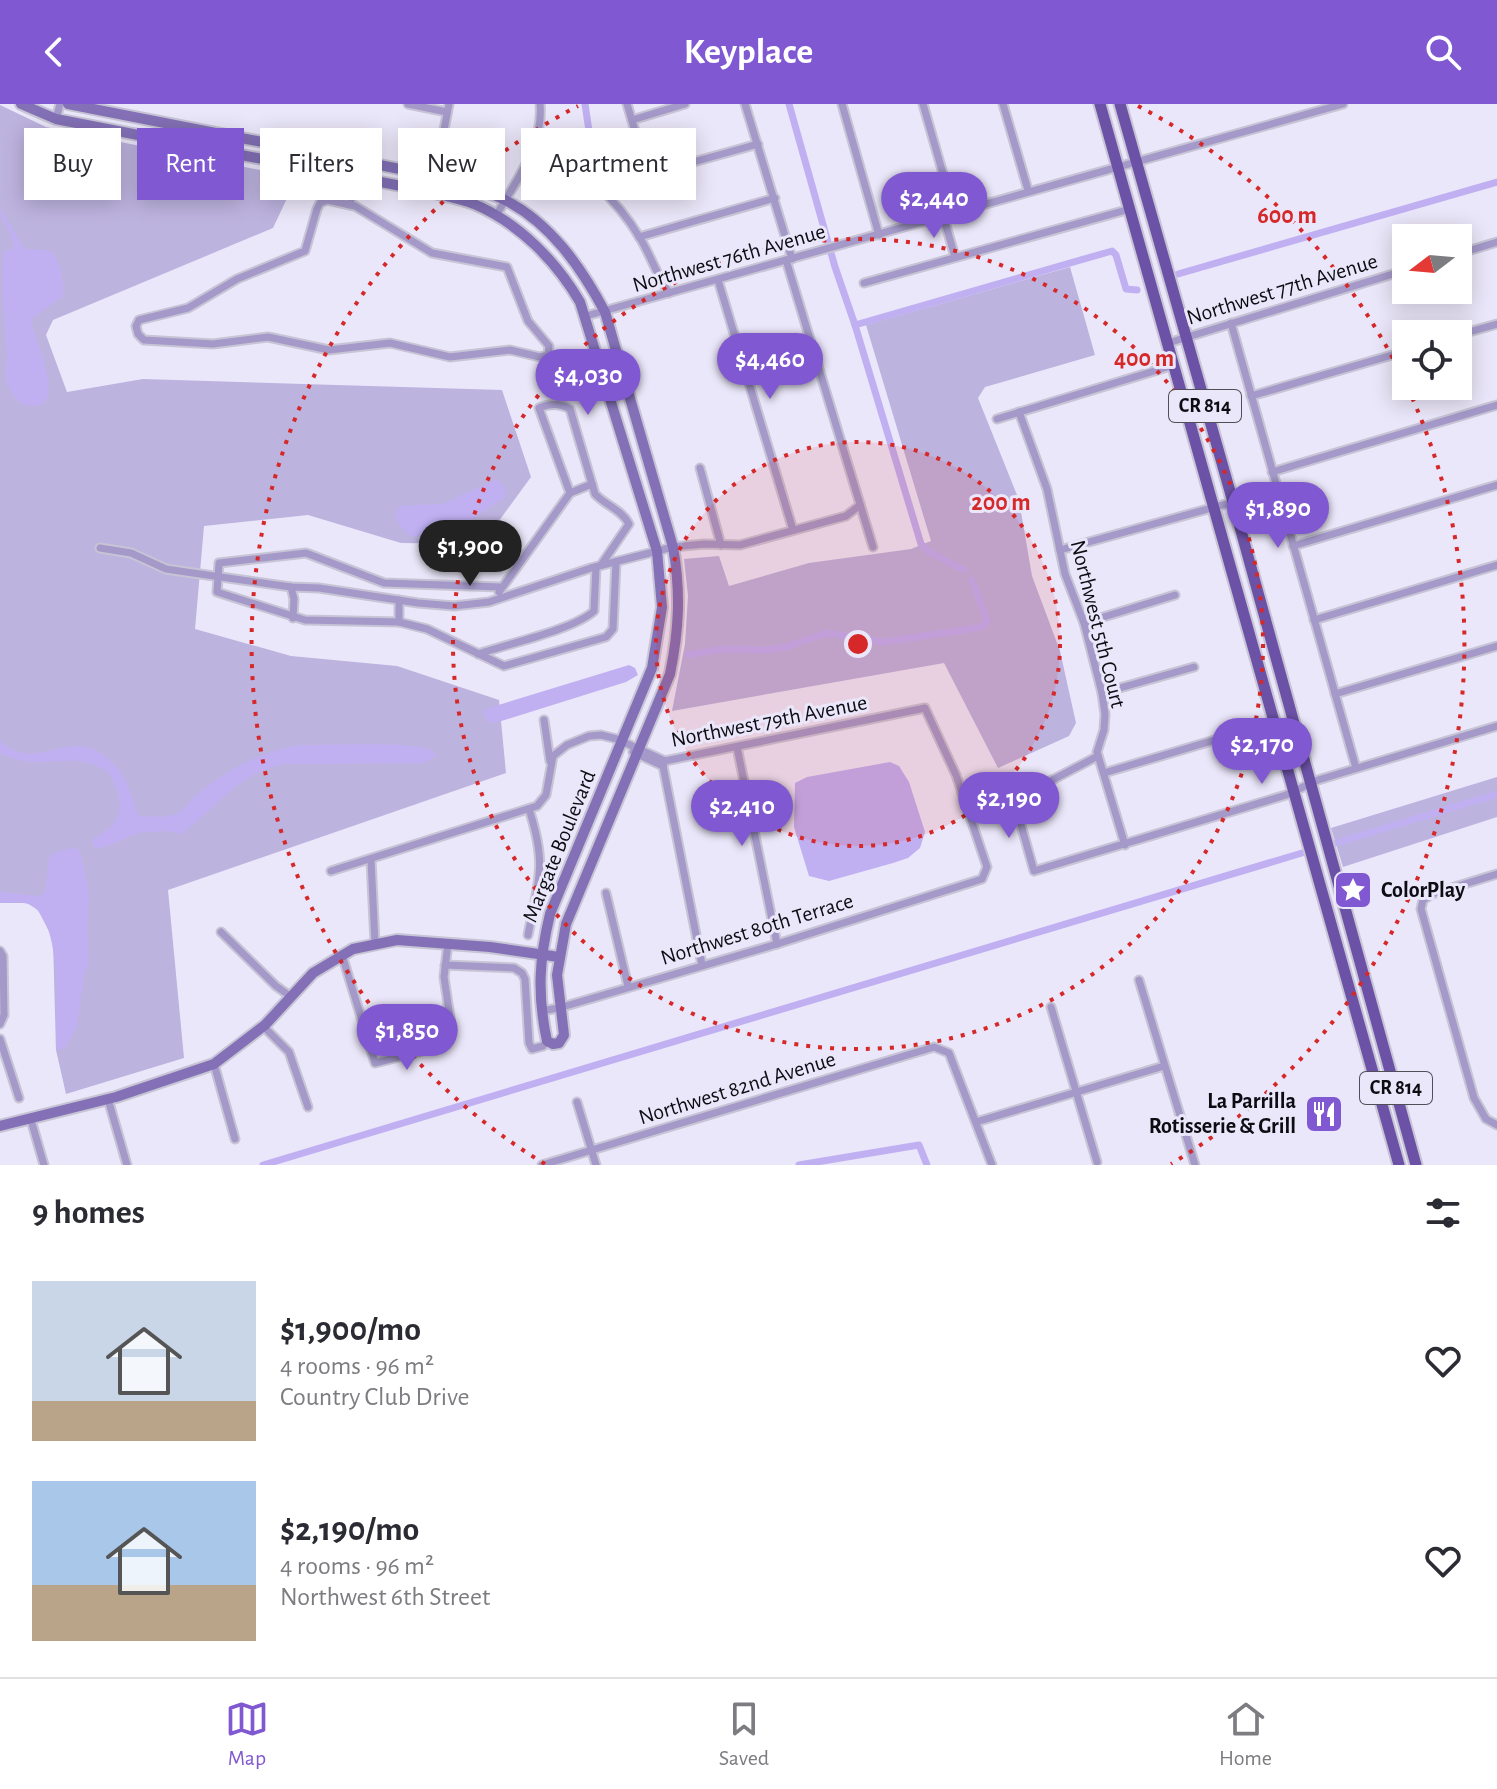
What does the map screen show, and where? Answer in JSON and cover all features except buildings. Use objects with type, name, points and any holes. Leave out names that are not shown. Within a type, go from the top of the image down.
[{"type":"main road","name":"CR 814","points":[[1100,104],[1399,1165]]},
{"type":"main road","name":"CR 814","points":[[1120,104],[1416,1165]]},
{"type":"street","name":"Margate Boulevard","points":[[21,104],[56,119],[260,160]]},
{"type":"street","points":[[56,119],[60,104]]},
{"type":"street","name":"Margate Boulevard","points":[[68,104],[260,142]]},
{"type":"street","points":[[408,104],[448,108],[444,128]]},
{"type":"street","points":[[539,128],[540,104]]},
{"type":"street","points":[[627,104],[634,128]]},
{"type":"street","points":[[632,120],[685,104]]},
{"type":"street","points":[[745,104],[775,198],[789,260],[873,547]]},
{"type":"street","points":[[842,104],[879,235]]},
{"type":"street","points":[[923,104],[954,212]]},
{"type":"street","points":[[1003,104],[1028,190]]},
{"type":"street","name":"Northwest 76th Avenue","points":[[586,316],[1343,104]]},
{"type":"street","points":[[696,161],[758,144]]},
{"type":"street","points":[[496,216],[521,171]]},
{"type":"street","points":[[639,237],[775,198]]},
{"type":"street","points":[[327,200],[350,205],[432,253],[507,267],[528,321],[549,346],[548,355],[540,357],[510,350],[450,357],[390,343],[329,350],[268,337],[213,344],[144,340],[138,334],[136,326],[139,320],[188,308],[237,279],[305,251],[317,209],[320,203],[327,200]]},
{"type":"street","points":[[350,205],[351,200]]},
{"type":"street","name":"Margate Boulevard","points":[[458,200],[496,216],[540,249],[569,283],[586,316],[657,551],[662,607],[652,668],[550,914],[541,955],[541,1011],[547,1041],[555,1044],[563,1038],[559,1008],[559,957],[566,924],[670,674],[678,637],[679,581],[673,547],[605,312],[587,278],[548,231],[505,200]]},
{"type":"street","points":[[610,200],[639,237],[669,293]]},
{"type":"street","points":[[864,283],[1130,209]]},
{"type":"street","points":[[943,215],[955,257]]},
{"type":"street","points":[[1472,250],[1497,242]]},
{"type":"street","name":"Northwest 77th Avenue","points":[[1168,343],[1392,274]]},
{"type":"street","points":[[718,280],[793,530]]},
{"type":"street","points":[[1231,323],[1356,768]]},
{"type":"street","points":[[1472,331],[1497,324]]},
{"type":"street","points":[[1251,396],[1392,355]]},
{"type":"street","points":[[997,419],[1174,365]]},
{"type":"street","points":[[478,654],[591,615],[594,611],[598,566],[629,524],[624,515],[603,503],[595,494],[570,409],[563,405],[546,405],[539,408],[570,493]]},
{"type":"street","points":[[1272,472],[1497,405]]},
{"type":"street","name":"Northwest 5th Court","points":[[1019,412],[1047,489],[1065,574],[1084,623],[1102,693],[1104,730],[1097,752],[1125,845]]},
{"type":"street","points":[[700,468],[721,545]]},
{"type":"street","points":[[497,599],[500,587],[570,493],[592,484]]},
{"type":"street","points":[[1293,546],[1497,485]]},
{"type":"street","points":[[1060,550],[1233,502]]},
{"type":"street","points":[[100,548],[131,553],[166,569],[454,606],[497,599],[598,566],[673,547],[740,545],[846,516],[860,505]]},
{"type":"street","points":[[500,587],[384,583],[306,553],[219,563],[217,576],[217,592],[293,618],[399,622],[427,629],[504,666],[606,637],[613,629],[616,562]]},
{"type":"street","points":[[1314,620],[1497,565]]},
{"type":"street","points":[[291,587],[293,618]]},
{"type":"street","points":[[1084,623],[1175,595]]},
{"type":"street","points":[[399,600],[399,622]]},
{"type":"street","points":[[1335,694],[1497,646]]},
{"type":"street","points":[[1102,693],[1194,667]]},
{"type":"street","name":"Northwest 79th Avenue","points":[[623,743],[664,763],[925,708],[956,775],[987,867],[982,879]]},
{"type":"street","points":[[331,871],[529,809],[544,799],[550,761],[544,720]]},
{"type":"street","points":[[1104,773],[1275,722]]},
{"type":"street","points":[[1098,756],[1014,800],[1034,871],[1295,792],[1356,768],[1497,726]]},
{"type":"street","points":[[550,761],[567,745],[589,736],[601,735],[623,743]]},
{"type":"street","points":[[737,747],[777,944]]},
{"type":"street","points":[[664,763],[702,965]]},
{"type":"street","name":"Margate Boulevard","points":[[528,935],[538,892],[541,858],[529,809]]},
{"type":"street","points":[[371,860],[375,943]]},
{"type":"street","points":[[1496,1125],[1486,1119],[1474,1098],[1421,909],[1423,900],[1432,894],[1497,874]]},
{"type":"street","name":"Northwest 80th Terrace","points":[[541,1011],[777,944],[982,879]]},
{"type":"street","points":[[606,893],[628,986]]},
{"type":"street","points":[[221,932],[290,996]]},
{"type":"street","points":[[0,1126],[108,1099],[214,1064],[263,1026],[313,973],[342,955],[375,943],[397,940],[448,943],[559,957]]},
{"type":"street","points":[[342,955],[375,1063],[445,1045],[450,1039],[452,1031],[444,977],[448,943]]},
{"type":"street","points":[[0,951],[3,956],[4,1015],[0,1024]]},
{"type":"street","points":[[445,965],[514,968],[522,973],[529,1043],[532,1049],[543,1046],[547,1041]]},
{"type":"street","points":[[1139,980],[1195,1165]]},
{"type":"street","points":[[1051,1007],[1097,1162]]},
{"type":"street","points":[[263,1026],[289,1052],[308,1107]]},
{"type":"street","points":[[0,1039],[19,1098]]},
{"type":"street","name":"Northwest 82nd Avenue","points":[[542,1165],[934,1047],[949,1053],[976,1122]]},
{"type":"street","points":[[214,1064],[235,1139]]},
{"type":"street","points":[[992,1165],[976,1122],[1164,1066]]},
{"type":"street","points":[[108,1099],[127,1165]]},
{"type":"street","points":[[577,1102],[596,1165]]},
{"type":"street","points":[[31,1120],[44,1165]]},
{"type":"shaded area","points":[[0,105],[51,128],[24,128],[24,200],[121,200],[121,142],[137,145],[137,200],[244,200],[244,167],[260,170],[260,200],[286,200],[273,228],[53,320],[46,335],[67,392],[143,379],[502,390],[531,477],[482,544],[401,543],[308,515],[204,526],[195,629],[291,656],[397,666],[499,700],[506,773],[168,890],[184,1058],[66,1094],[56,1050],[53,939],[38,910],[27,903],[0,903]]},
{"type":"shaded area","points":[[0,208],[24,248],[51,252],[61,272],[63,296],[31,319],[49,386],[47,398],[40,405],[19,402],[6,378],[3,264],[4,252],[13,249],[13,243]]},
{"type":"shaded area","points":[[1070,267],[1095,355],[985,387],[978,398],[1019,500],[1032,576],[1060,651],[1076,723],[1069,736],[998,768],[944,663],[672,711],[685,644],[688,596],[684,559],[719,556],[729,586],[809,563],[911,549],[931,541],[866,325]]},
{"type":"shaded area","points":[[497,479],[506,489],[504,498],[447,536],[411,536],[395,516],[399,506],[443,504]]},
{"type":"shaded area","points":[[629,665],[635,668],[638,675],[626,682],[495,723],[487,721],[483,711],[495,706]]},
{"type":"shaded area","points":[[0,741],[16,751],[31,754],[72,746],[87,747],[102,754],[122,775],[139,816],[158,817],[179,812],[196,795],[233,769],[271,752],[299,745],[407,746],[434,751],[436,756],[423,763],[283,764],[256,773],[235,787],[182,834],[165,831],[137,833],[96,848],[92,845],[93,839],[111,826],[119,810],[118,793],[108,772],[84,762],[33,762],[12,758],[0,753]]},
{"type":"shaded area","points":[[890,762],[899,766],[909,782],[925,832],[920,848],[908,858],[829,881],[809,876],[794,827],[795,783],[807,777]]},
{"type":"shaded area","points":[[1497,777],[1497,817],[1343,867],[1331,828]]},
{"type":"shaded area","points":[[72,848],[80,850],[89,894],[89,964],[84,975],[77,1026],[65,1048],[56,1050],[56,972],[49,931],[42,915],[31,905],[0,903],[0,892],[39,896],[45,893],[52,854]]},
{"type":"waterway","points":[[585,104],[589,128]]},
{"type":"waterway","points":[[789,104],[835,267],[921,544],[929,552],[964,570]]},
{"type":"waterway","points":[[1178,274],[1497,182]]},
{"type":"waterway","points":[[855,325],[1112,251],[1126,289],[1137,290]]},
{"type":"waterway","points":[[688,655],[722,649],[786,647],[826,633],[884,642],[977,628],[985,625],[987,620],[972,580]]},
{"type":"waterway","points":[[1336,843],[1497,794]]},
{"type":"waterway","points":[[263,1165],[1302,853]]},
{"type":"waterway","points":[[799,1165],[919,1145],[927,1165]]},
{"type":"place","name":"ColorPlay","points":[[1353,890]]},
{"type":"place","name":"La Parrilla Rotisserie & Grill","points":[[1324,1114]]}]
